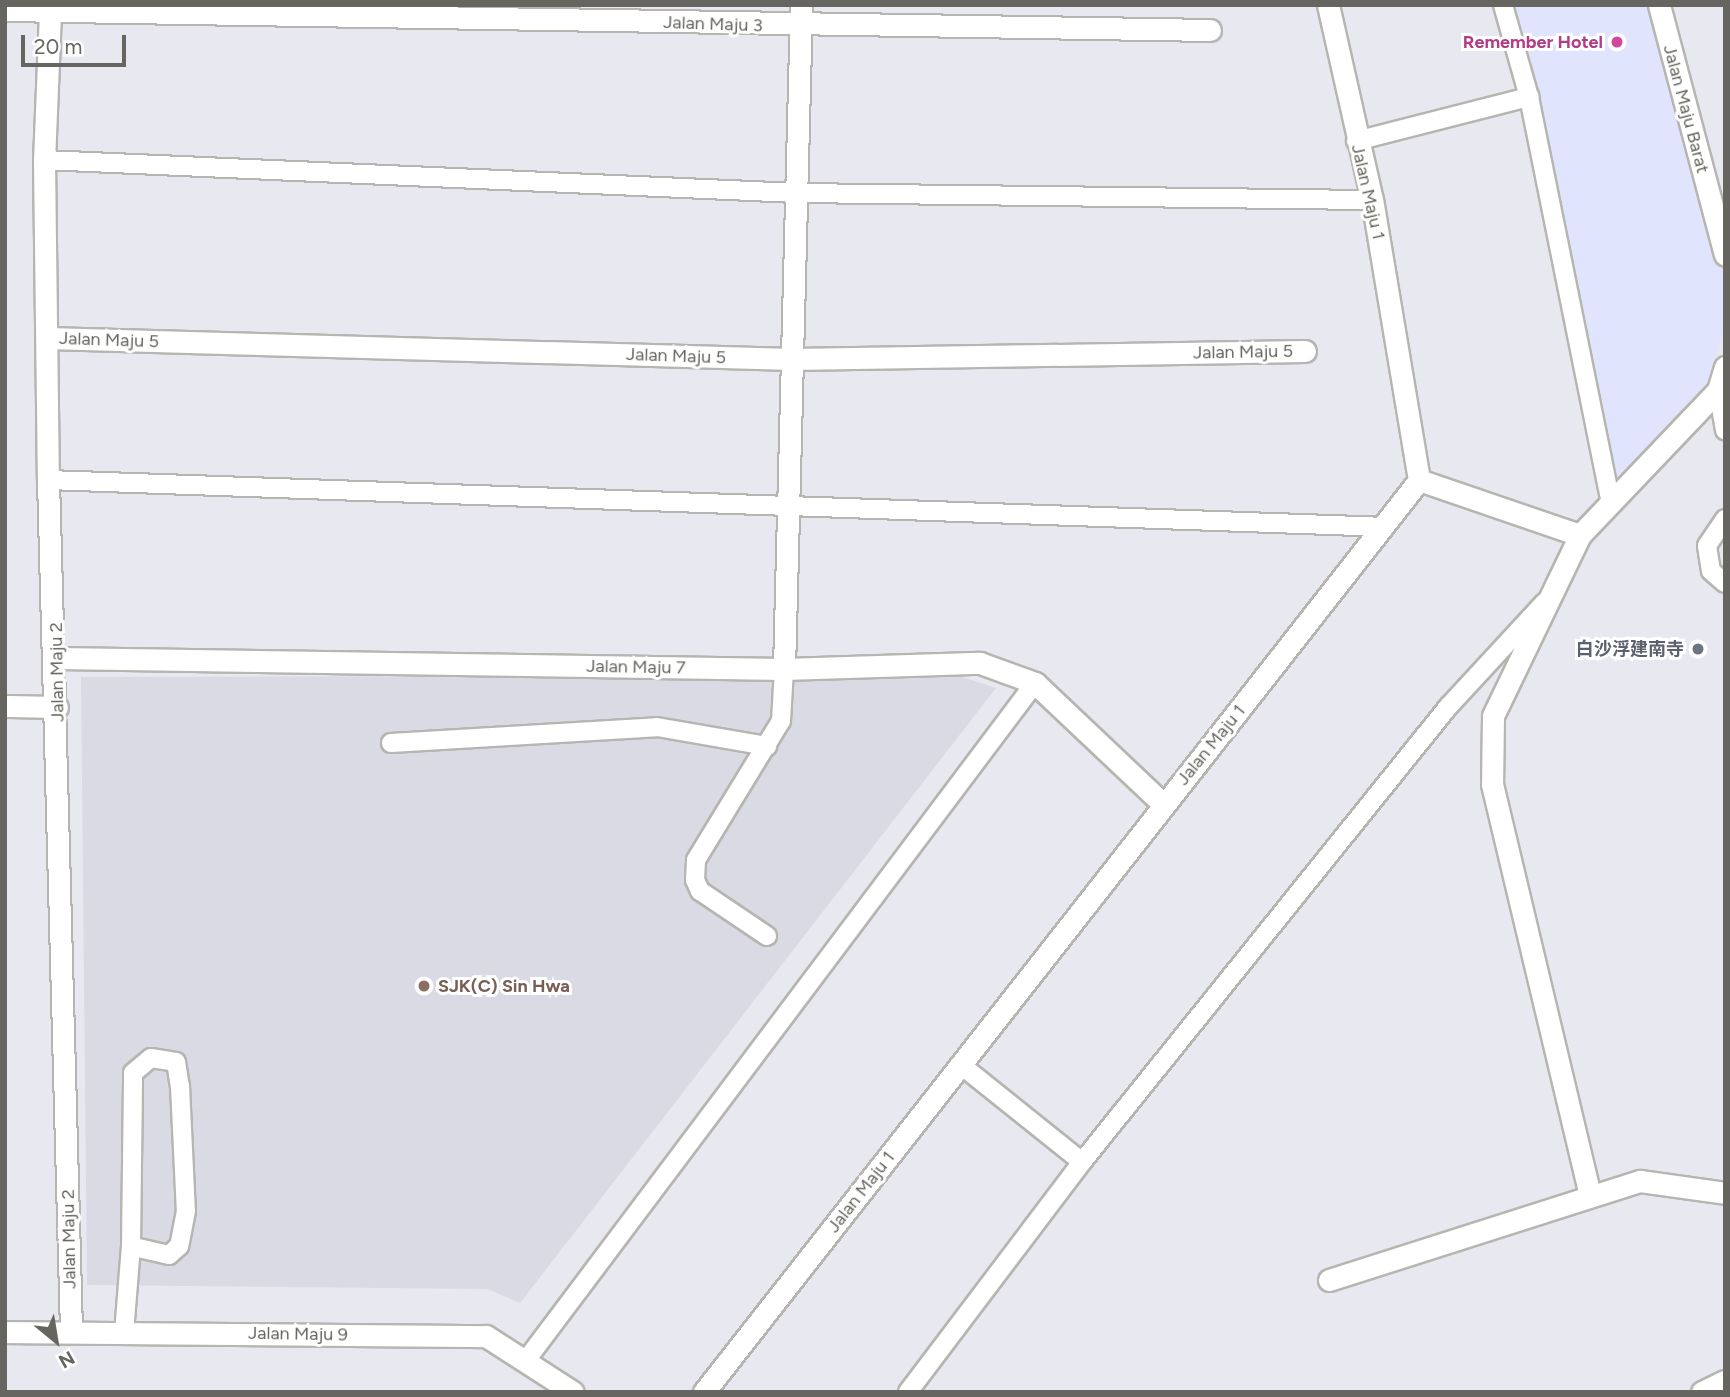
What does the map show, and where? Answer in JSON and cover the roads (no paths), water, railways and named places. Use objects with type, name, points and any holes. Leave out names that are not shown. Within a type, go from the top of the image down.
[{"type":"street","points":[[784,669],[801,5]]},
{"type":"street","name":"Jalan Maju 1","points":[[704,1392],[1419,480],[1372,200],[1356,141],[1328,5]]},
{"type":"street","name":"Jalan Maju Barat","points":[[1659,5],[1725,254]]},
{"type":"street","name":"Jalan Maju 3","points":[[5,10],[50,12],[342,9],[801,27],[1210,30]]},
{"type":"street","name":"Jalan Maju 2","points":[[50,12],[44,160],[48,480],[57,658],[71,1332]]},
{"type":"street","name":"Jalan Maju 5","points":[[48,338],[792,359],[1305,351]]},
{"type":"street","points":[[1590,1195],[1492,784],[1493,716],[1556,590],[1580,535],[1717,390],[1725,367]]},
{"type":"street","points":[[1419,480],[1580,535]]},
{"type":"street","name":"Jalan Maju 7","points":[[57,658],[784,669],[980,663],[1035,683],[1163,804]]},
{"type":"street","points":[[5,706],[57,707]]},
{"type":"street","points":[[1329,1280],[1640,1181],[1725,1193]]},
{"type":"street","name":"Jalan Maju 9","points":[[5,1332],[486,1336],[527,1359],[573,1392]]},
{"type":"street","points":[[1702,1392],[1725,1381]]},
{"type":"lane","points":[[1503,5],[1530,97],[1611,504]]},
{"type":"lane","points":[[1356,141],[1530,97]]},
{"type":"lane","points":[[44,160],[796,193],[1372,200]]},
{"type":"lane","points":[[1717,390],[1725,430]]},
{"type":"lane","points":[[48,480],[788,509],[1384,527]]},
{"type":"lane","points":[[1725,519],[1707,546],[1711,571],[1725,583]]},
{"type":"lane","points":[[908,1392],[1082,1162],[1448,707],[1556,590]]},
{"type":"lane","points":[[766,936],[700,891],[695,880],[696,860],[780,721],[784,669]]},
{"type":"lane","points":[[527,1359],[1035,683]]},
{"type":"lane","points":[[391,743],[657,727],[767,746]]},
{"type":"lane","points":[[124,1333],[131,1247],[133,1073],[151,1058],[176,1062],[186,1211],[179,1246],[169,1255],[131,1247]]},
{"type":"lane","points":[[961,1065],[1082,1162]]},
{"type":"place","name":"Remember Hotel","points":[[1617,42]]},
{"type":"place","name":"白沙浮建南寺","points":[[1698,649]]},
{"type":"place","name":"SJK(C) Sin Hwa","points":[[424,986]]}]
